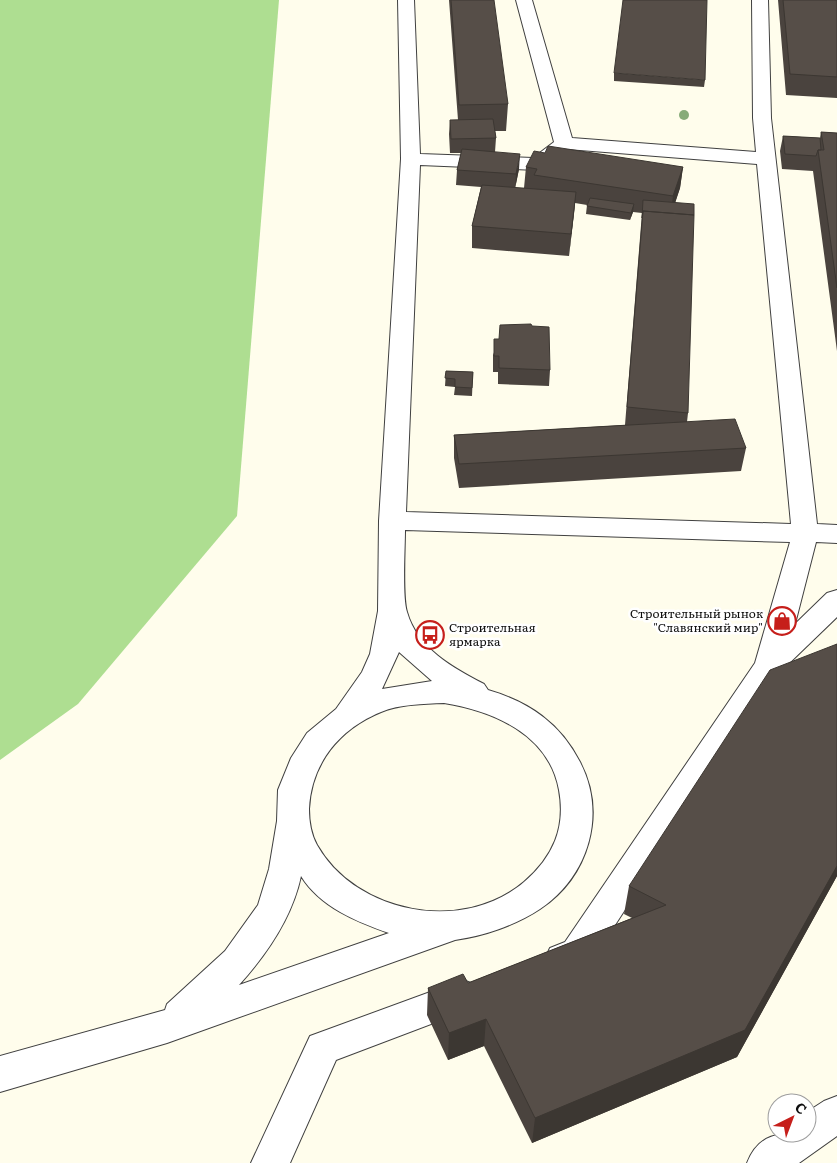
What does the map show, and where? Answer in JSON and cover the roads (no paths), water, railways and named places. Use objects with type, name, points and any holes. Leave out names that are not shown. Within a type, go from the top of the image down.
[{"type":"street","points":[[346,717],[375,676],[384,654],[392,611],[392,522],[411,159],[406,0]]},
{"type":"street","points":[[524,0],[564,142]]},
{"type":"street","points":[[760,0],[762,118],[805,534],[769,665]]},
{"type":"street","points":[[411,159],[537,164],[564,142],[766,159]]},
{"type":"street","points":[[392,522],[837,534]]},
{"type":"street","points":[[532,970],[577,954],[769,665],[837,600]]},
{"type":"street","points":[[0,1074],[167,1026],[456,926],[485,920],[512,909],[536,894],[559,869],[568,855],[577,833],[579,810],[577,795],[568,765],[555,745],[539,728],[518,714],[440,672],[416,654],[402,636],[392,611]]},
{"type":"street","points":[[167,1026],[204,997],[258,934],[279,897],[288,860],[293,792],[300,770],[311,750],[327,732],[346,717],[368,705],[392,697],[418,693],[453,693],[495,703]]},
{"type":"street","points":[[292,815],[297,838],[307,861],[323,881],[343,898],[368,912],[396,922],[426,926],[456,926]]},
{"type":"street","points":[[270,1163],[323,1048],[486,987]]},
{"type":"street","points":[[766,1163],[837,1114]]},
{"type":"place","name":"Строительный рынок \"Славянский мир\"","points":[[782,621]]},
{"type":"place","name":"Строительная ярмарка","points":[[430,635]]}]
